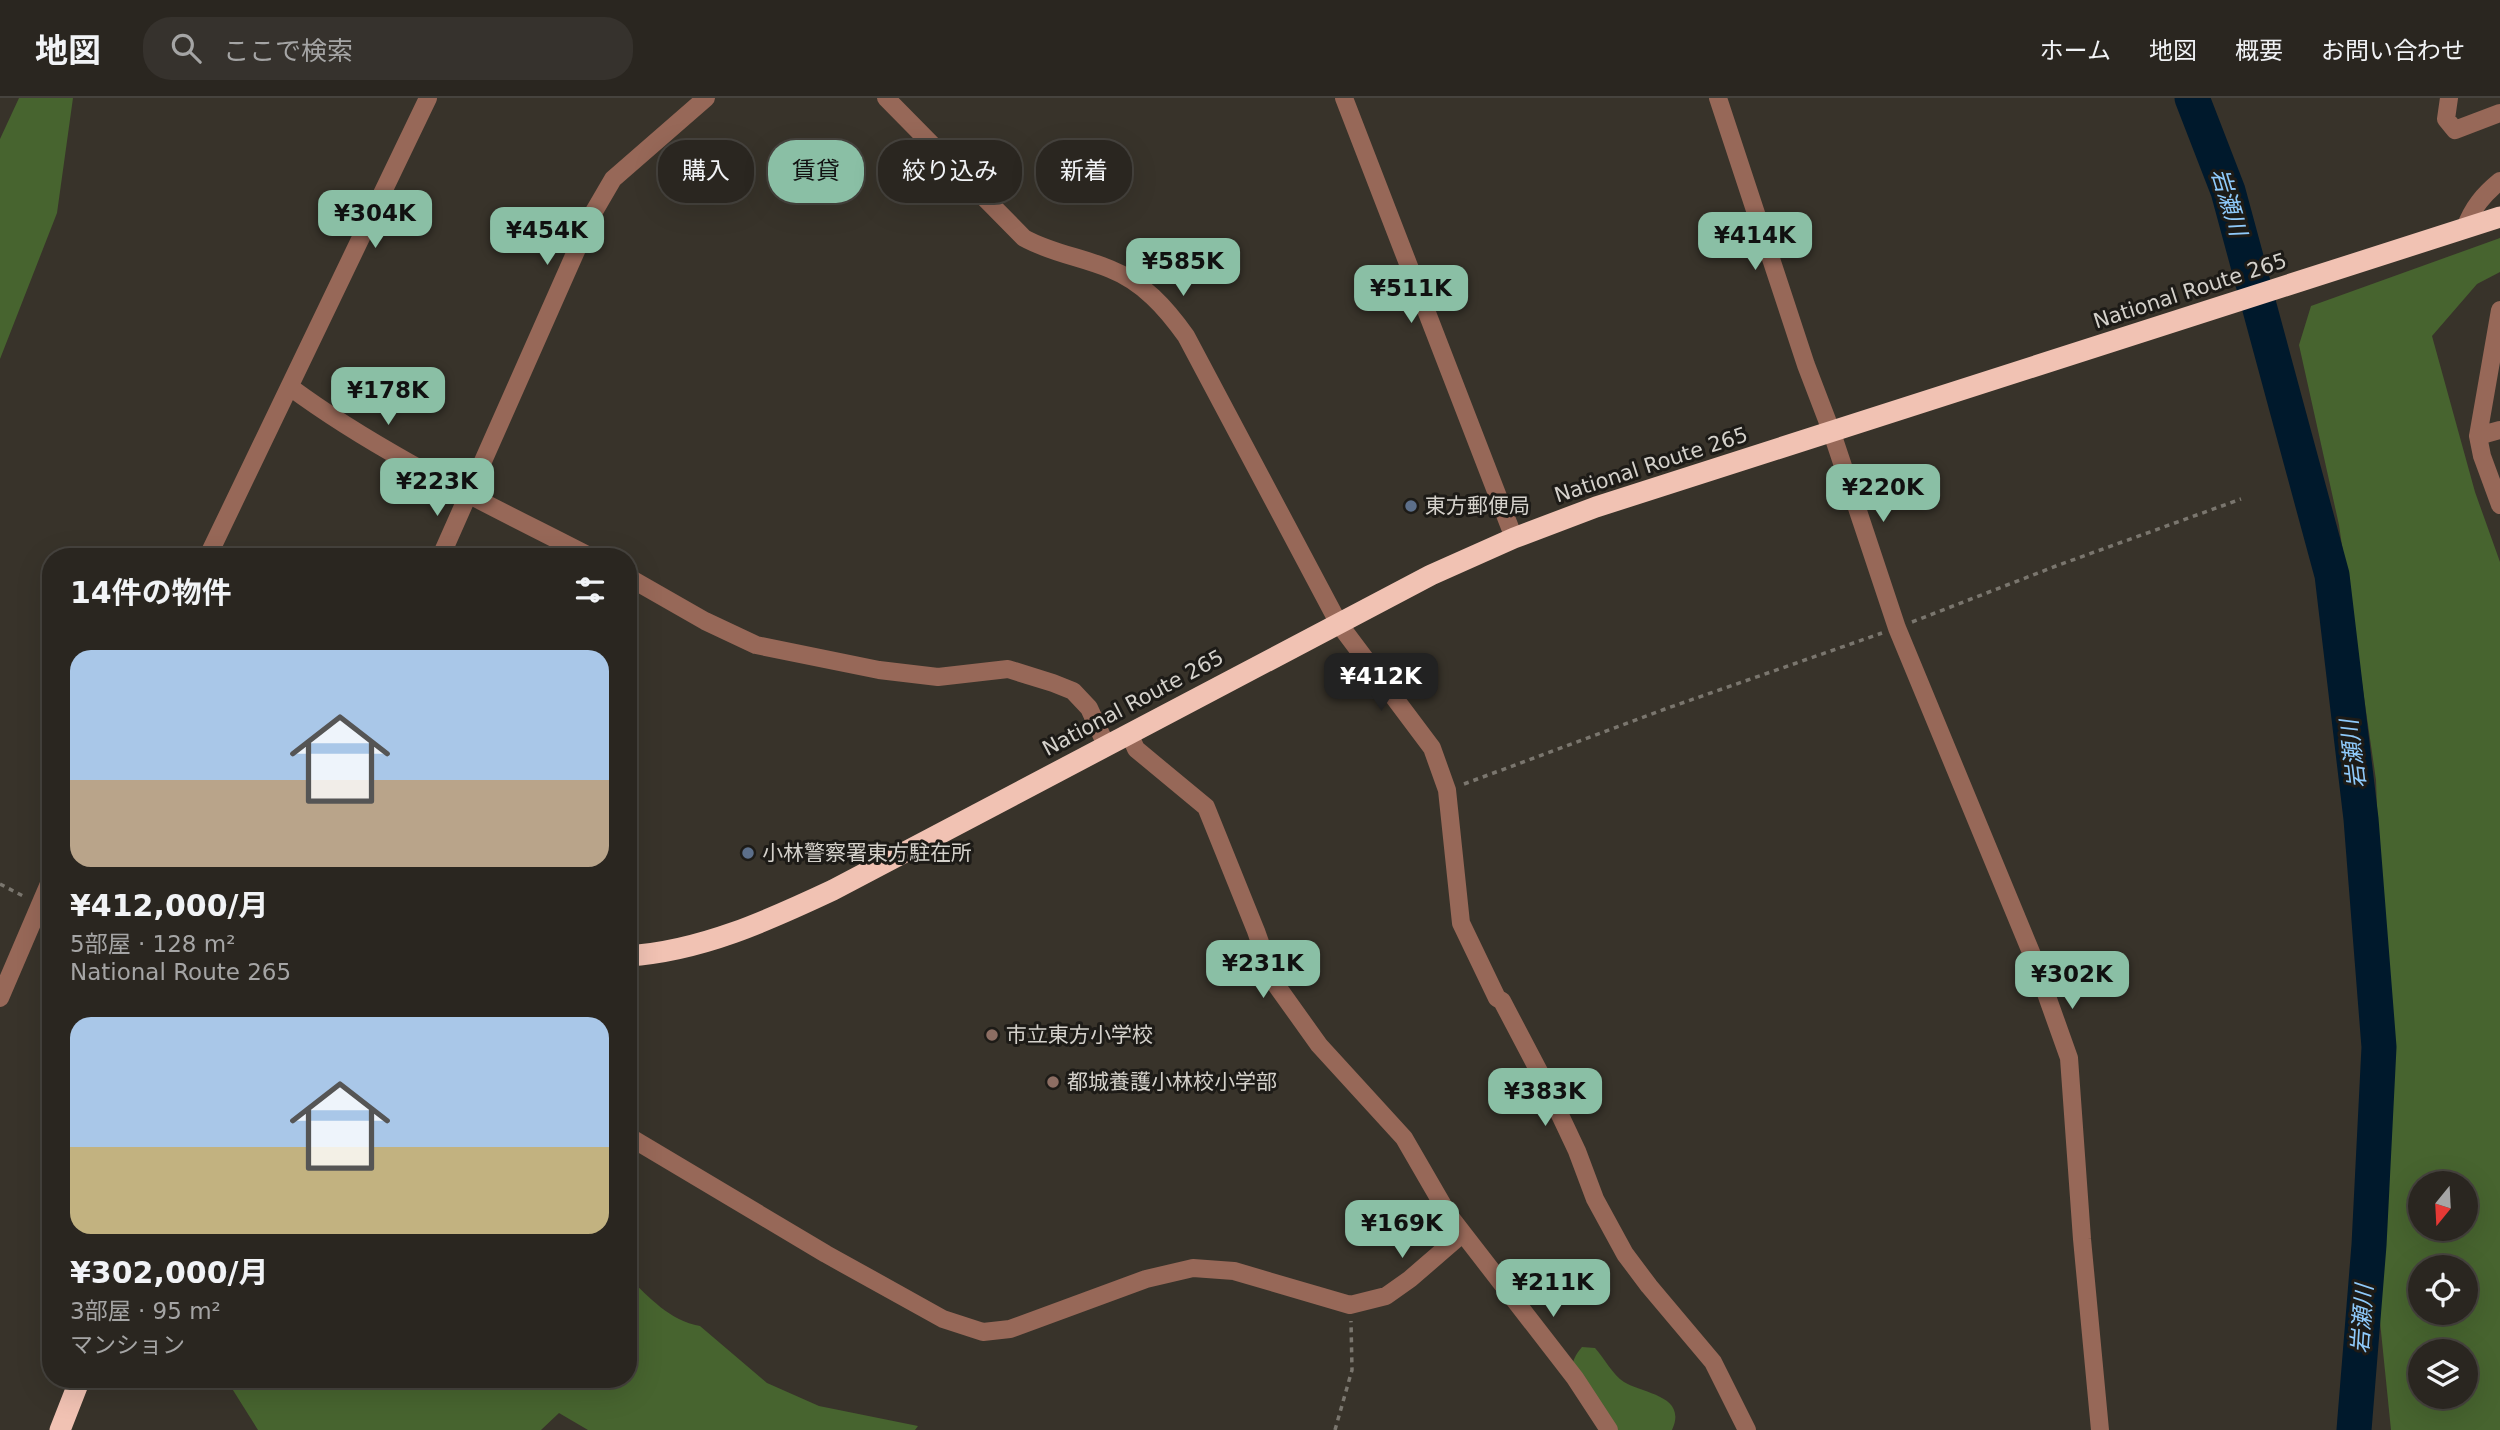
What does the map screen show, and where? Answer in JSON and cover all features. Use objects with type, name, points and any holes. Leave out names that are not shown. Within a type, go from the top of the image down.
[{"type":"highway","name":"National Route 265","points":[[637,955],[710,941],[766,922],[833,890],[1431,575],[1514,538],[1596,507],[2500,217]]},
{"type":"highway","points":[[60,1430],[76,1388]]},
{"type":"street","points":[[212,548],[428,98]]},
{"type":"street","points":[[444,548],[592,215],[613,179],[706,98]]},
{"type":"street","points":[[886,98],[1024,238],[1045,249],[1111,269],[1140,286],[1167,310],[1185,336],[1339,624],[1432,748],[1447,790],[1461,923],[1497,998],[1502,1001],[1544,1082],[1577,1151],[1595,1199],[1625,1254],[1713,1363],[1747,1430]]},
{"type":"street","points":[[1344,98],[1514,538]]},
{"type":"street","points":[[1718,98],[1897,628],[2033,957],[2068,1058],[2100,1430]]},
{"type":"street","points":[[2449,98],[2446,119],[2455,130],[2500,113]]},
{"type":"street","points":[[2465,228],[2480,198],[2500,181]]},
{"type":"street","points":[[2500,310],[2478,436],[2482,456],[2500,505]]},
{"type":"street","points":[[290,387],[332,418],[468,494],[573,548]]},
{"type":"street","points":[[2478,436],[2500,430]]},
{"type":"street","points":[[637,582],[705,621],[756,645],[879,670],[938,677],[1008,669],[1053,683],[1073,691],[1089,708],[1105,745]]},
{"type":"street","points":[[1129,733],[1136,749],[1206,807],[1274,982],[1319,1045],[1404,1138],[1462,1234],[1575,1378],[1609,1430]]},
{"type":"street","points":[[0,998],[42,911]]},
{"type":"street","points":[[637,1141],[826,1254],[943,1319],[982,1332],[1010,1329],[1146,1279],[1194,1268],[1234,1271],[1350,1305],[1386,1296],[1462,1234]]},
{"type":"path","points":[[1447,790],[1665,709],[1897,628],[2056,566],[2241,499]]},
{"type":"path","points":[[0,884],[42,904]]},
{"type":"path","points":[[1335,1430],[1352,1370],[1350,1305]]},
{"type":"green space","points":[[19,98],[73,98],[57,213],[0,359],[0,139]]},
{"type":"green space","points":[[2500,238],[2500,272],[2477,284],[2432,336],[2475,492],[2500,562],[2500,1430],[2391,1430],[2378,1302],[2389,1127],[2376,780],[2339,525],[2299,345],[2311,306]]},
{"type":"green space","points":[[637,1286],[670,1314],[700,1326],[767,1383],[819,1406],[918,1426],[915,1430],[588,1430],[559,1413],[541,1430],[258,1430],[232,1388],[637,1388]]},
{"type":"green space","points":[[1582,1347],[1595,1348],[1624,1382],[1669,1403],[1674,1409],[1675,1418],[1672,1430],[1613,1430],[1611,1419],[1577,1382],[1573,1372],[1574,1360]]},
{"type":"waterway","name":"岩瀬川","points":[[2192,98],[2228,191],[2332,575],[2361,819],[2379,1047],[2369,1245],[2354,1430]]},
{"type":"place","name":"東方郵便局","points":[[1411,506]]},
{"type":"place","name":"小林警察署東方駐在所","points":[[748,853]]},
{"type":"place","name":"市立東方小学校","points":[[992,1035]]},
{"type":"place","name":"都城養護小林校小学部","points":[[1053,1082]]}]
